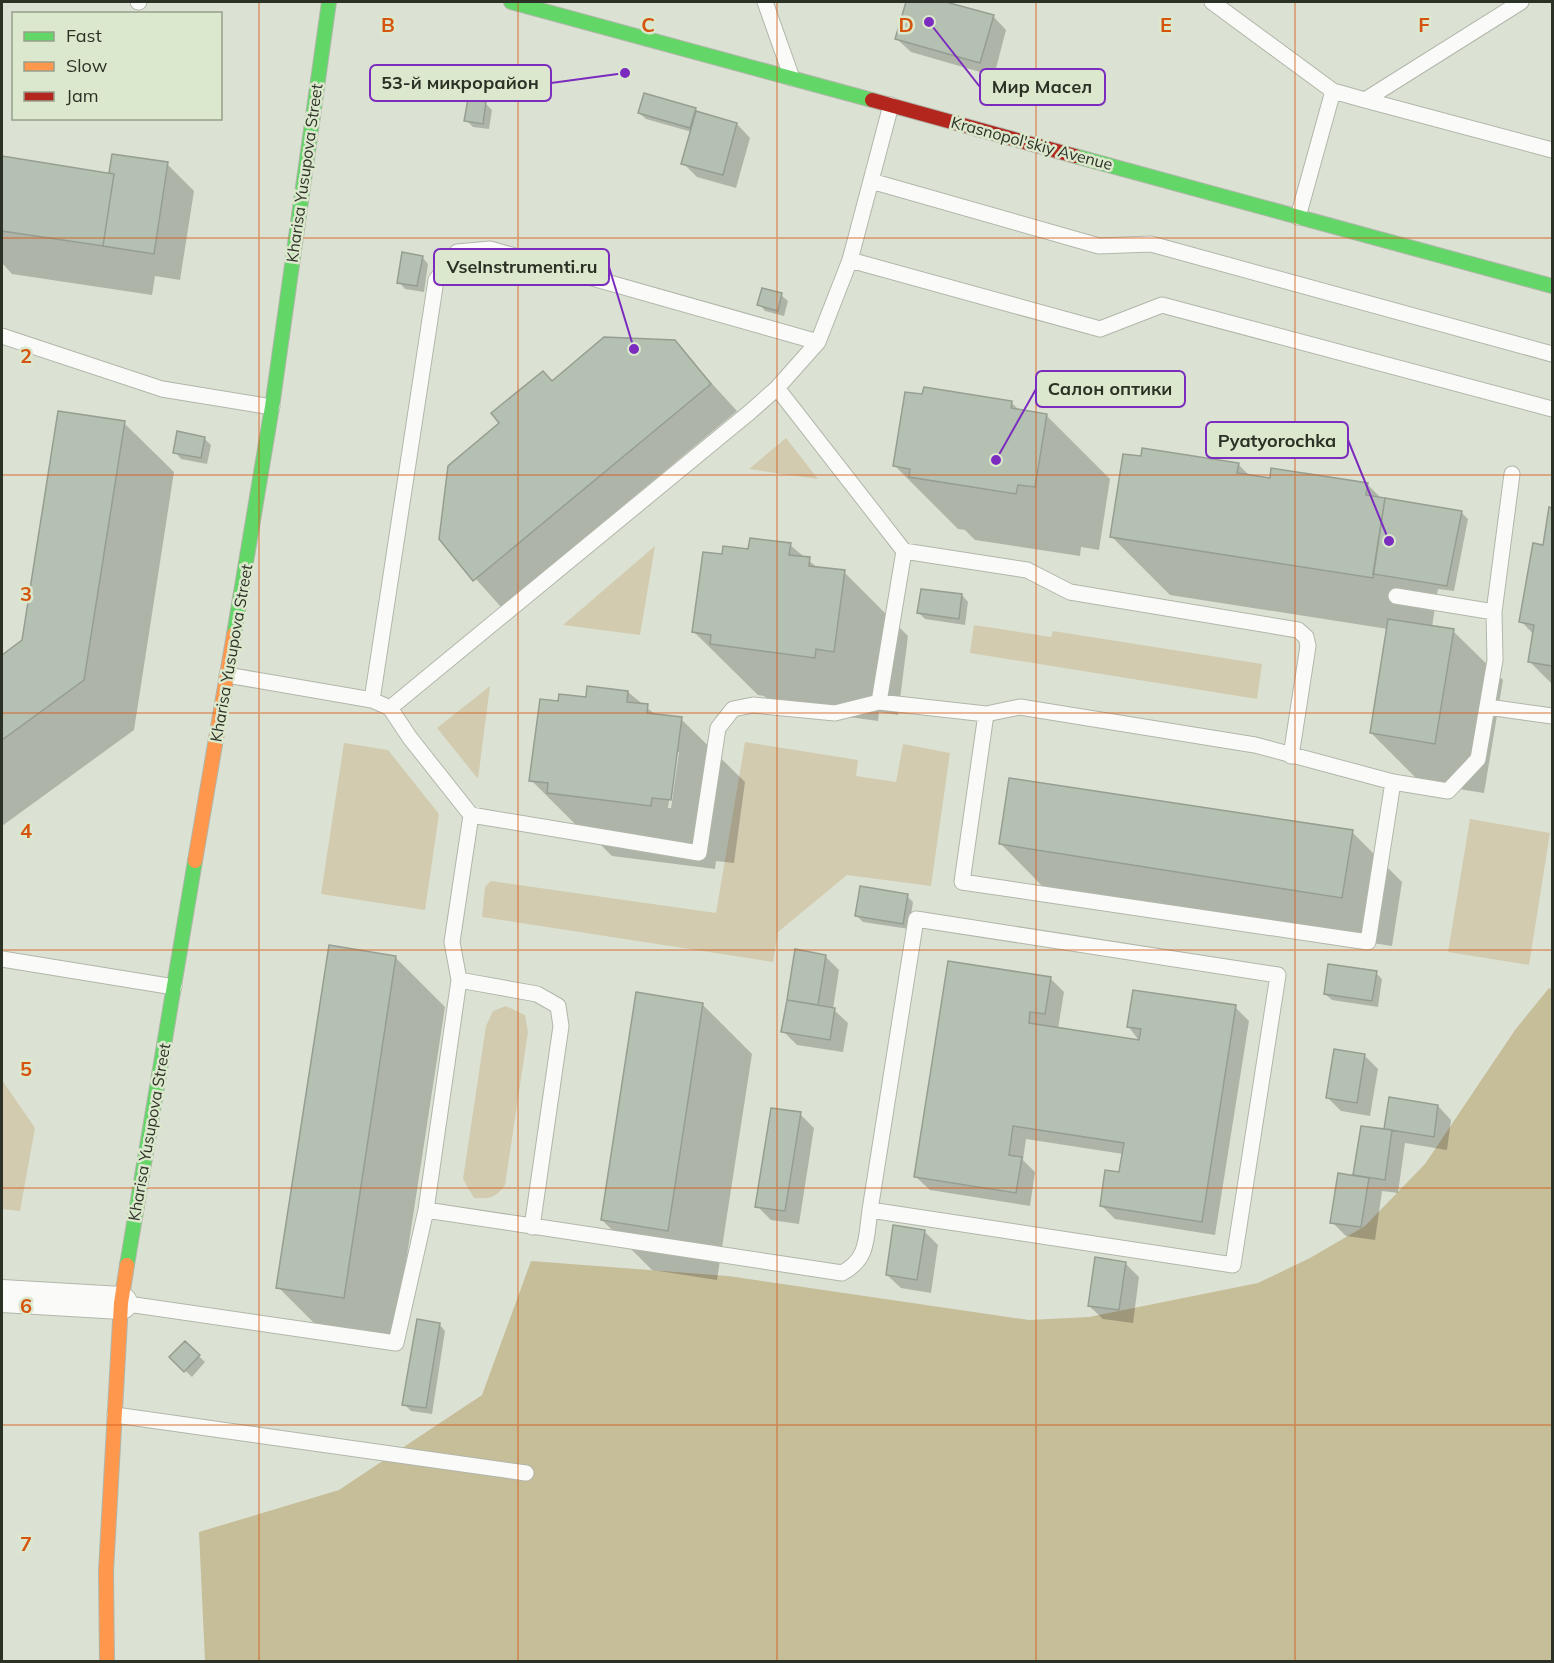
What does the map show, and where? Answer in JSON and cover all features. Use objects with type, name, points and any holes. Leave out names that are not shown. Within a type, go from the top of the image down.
[{"type":"street","name":"Kharisa Yusupova Street","points":[[107,1662],[106,1571],[121,1303],[272,407],[329,2]]},
{"type":"street","name":"Krasnopol'skiy Avenue","points":[[511,2],[1552,286]]},
{"type":"street","points":[[2,1296],[121,1303]]},
{"type":"lane","points":[[765,2],[792,78]]},
{"type":"lane","points":[[1212,2],[1333,91],[1552,150]]},
{"type":"lane","points":[[1365,100],[1521,2]]},
{"type":"lane","points":[[1298,217],[1333,91]]},
{"type":"lane","points":[[390,708],[777,388],[818,342],[850,260],[891,105]]},
{"type":"lane","points":[[871,181],[1099,246],[1151,244],[1552,354]]},
{"type":"lane","points":[[372,700],[436,280],[457,252],[490,249],[818,342]]},
{"type":"lane","points":[[850,260],[1100,329],[1162,304],[1552,409]]},
{"type":"lane","points":[[2,336],[162,389],[272,407]]},
{"type":"lane","points":[[777,388],[904,551],[1027,570],[1070,592],[1298,630],[1306,637],[1308,646],[1291,756]]},
{"type":"lane","points":[[227,675],[372,700],[390,708],[410,738],[471,816],[699,853],[718,728],[733,710],[753,705],[835,713],[879,702],[986,714],[1020,708],[1255,745],[1393,782],[1448,791],[1478,759],[1495,660],[1494,612],[1512,474]]},
{"type":"lane","points":[[879,702],[904,551]]},
{"type":"lane","points":[[1396,596],[1494,612]]},
{"type":"lane","points":[[1488,707],[1552,716]]},
{"type":"lane","points":[[986,714],[962,882],[1368,942],[1393,782]]},
{"type":"lane","points":[[121,1303],[396,1343],[426,1210],[459,980],[452,942],[471,816]]},
{"type":"lane","points":[[426,1210],[842,1273],[857,1265],[865,1247],[870,1210],[916,918],[1278,975],[1233,1265],[870,1210]]},
{"type":"lane","points":[[2,959],[174,987]]},
{"type":"lane","points":[[459,980],[537,994],[558,1006],[561,1026],[532,1227]]},
{"type":"lane","points":[[115,1415],[526,1473]]},
{"type":"shaded area","points":[[786,438],[818,479],[749,469]]},
{"type":"shaded area","points":[[655,546],[640,635],[563,625]]},
{"type":"shaded area","points":[[974,625],[1051,637],[1053,631],[1262,664],[1257,699],[970,653]]},
{"type":"shaded area","points":[[490,686],[478,779],[437,728]]},
{"type":"shaded area","points":[[745,742],[858,760],[856,776],[896,782],[903,744],[950,753],[931,886],[847,875],[778,932],[773,962],[482,917],[485,887],[491,881],[716,913]]},
{"type":"shaded area","points":[[344,743],[388,750],[439,814],[425,910],[321,894]]},
{"type":"shaded area","points":[[1470,819],[1550,833],[1529,965],[1448,952]]},
{"type":"shaded area","points":[[1549,988],[1552,989],[1552,1661],[205,1661],[199,1532],[339,1490],[482,1395],[531,1261],[728,1276],[1029,1320],[1089,1317],[1258,1283],[1310,1258],[1365,1226],[1425,1164],[1515,1030]]},
{"type":"shaded area","points":[[506,1006],[525,1015],[528,1032],[505,1185],[492,1197],[474,1198],[463,1179],[486,1026],[493,1011]]},
{"type":"shaded area","points":[[2,1080],[35,1128],[20,1211],[2,1209]]},
{"type":"building","points":[[906,2],[946,2],[994,15],[980,63],[895,39]]},
{"type":"building","points":[[644,93],[696,108],[690,128],[638,113]]},
{"type":"building","points":[[468,99],[486,102],[483,124],[464,121]]},
{"type":"building","points":[[696,111],[737,123],[723,175],[681,164]]},
{"type":"building","points":[[112,154],[168,162],[154,254],[103,246],[114,174],[109,173]]},
{"type":"building","points":[[2,156],[114,174],[103,246],[2,231]]},
{"type":"building","points":[[402,252],[423,256],[417,286],[397,283]]},
{"type":"building","points":[[762,288],[782,293],[778,311],[757,305]]},
{"type":"building","points":[[604,337],[675,340],[711,384],[473,581],[439,539],[448,466],[499,423],[491,413],[543,371],[552,381]]},
{"type":"building","points":[[924,387],[1012,401],[1011,408],[1047,414],[1035,487],[1018,485],[1016,494],[909,477],[910,469],[893,466],[905,392],[922,394]]},
{"type":"building","points":[[58,411],[125,421],[84,680],[2,740],[2,655],[22,640]]},
{"type":"building","points":[[177,431],[205,437],[201,458],[173,453]]},
{"type":"building","points":[[1142,448],[1239,463],[1237,473],[1270,478],[1271,468],[1368,483],[1366,495],[1385,498],[1373,578],[1110,537],[1123,454],[1141,456]]},
{"type":"building","points":[[1385,498],[1462,511],[1447,586],[1373,574]]},
{"type":"building","points":[[1549,507],[1552,508],[1552,666],[1528,662],[1534,625],[1519,622],[1533,543],[1543,545]]},
{"type":"building","points":[[750,538],[791,543],[789,555],[810,557],[809,566],[845,570],[834,652],[816,649],[815,658],[710,644],[711,635],[692,632],[703,552],[722,554],[723,546],[748,549]]},
{"type":"building","points":[[921,589],[962,594],[959,619],[917,613]]},
{"type":"building","points":[[1388,619],[1454,629],[1435,744],[1370,733]]},
{"type":"building","points":[[587,686],[628,691],[627,702],[648,704],[647,713],[682,717],[671,800],[652,798],[651,806],[547,793],[548,783],[529,781],[540,699],[558,701],[559,694],[586,697]]},
{"type":"building","points":[[1009,778],[1353,830],[1342,898],[999,844]]},
{"type":"building","points":[[860,886],[908,894],[903,924],[855,916]]},
{"type":"building","points":[[329,945],[396,956],[344,1298],[276,1288]]},
{"type":"building","points":[[795,949],[826,955],[818,1005],[787,1000]]},
{"type":"building","points":[[948,961],[1051,977],[1045,1014],[1030,1012],[1029,1023],[1139,1040],[1141,1029],[1127,1027],[1133,990],[1236,1005],[1202,1222],[1100,1206],[1105,1170],[1119,1172],[1124,1143],[1013,1126],[1009,1155],[1022,1157],[1016,1193],[914,1177]]},
{"type":"building","points":[[1328,964],[1377,971],[1372,1001],[1324,994]]},
{"type":"building","points":[[636,992],[703,1003],[668,1231],[601,1220]]},
{"type":"building","points":[[787,1000],[835,1008],[830,1040],[781,1032]]},
{"type":"building","points":[[1334,1049],[1365,1054],[1357,1103],[1326,1098]]},
{"type":"building","points":[[1389,1097],[1438,1105],[1434,1137],[1384,1129]]},
{"type":"building","points":[[771,1108],[801,1112],[785,1211],[755,1207]]},
{"type":"building","points":[[1361,1126],[1392,1130],[1385,1180],[1353,1175]]},
{"type":"building","points":[[1338,1173],[1369,1178],[1361,1227],[1330,1223]]},
{"type":"building","points":[[893,1225],[925,1230],[917,1280],[886,1275]]},
{"type":"building","points":[[1095,1257],[1126,1262],[1119,1310],[1088,1306]]},
{"type":"building","points":[[417,1319],[440,1323],[426,1408],[402,1405]]},
{"type":"building","points":[[185,1341],[200,1355],[184,1372],[169,1357]]},
{"type":"traffic: fast","points":[[234,634],[272,407],[329,2]]},
{"type":"traffic: fast","points":[[511,2],[872,100]]},
{"type":"traffic: fast","points":[[1075,156],[1552,286]]},
{"type":"traffic: fast","points":[[127,1265],[195,861]]},
{"type":"traffic: slow","points":[[195,861],[234,634]]},
{"type":"traffic: slow","points":[[107,1662],[106,1571],[121,1303],[127,1265]]},
{"type":"traffic: jam","points":[[872,100],[1075,156]]},
{"type":"place","name":"Мир Масел","points":[[929,22]]},
{"type":"place","name":"53-й микрорайон","points":[[625,73]]},
{"type":"place","name":"VseInstrumenti.ru","points":[[634,349]]},
{"type":"place","name":"Салон оптики","points":[[996,460]]},
{"type":"place","name":"Pyatyorochka","points":[[1389,541]]}]
